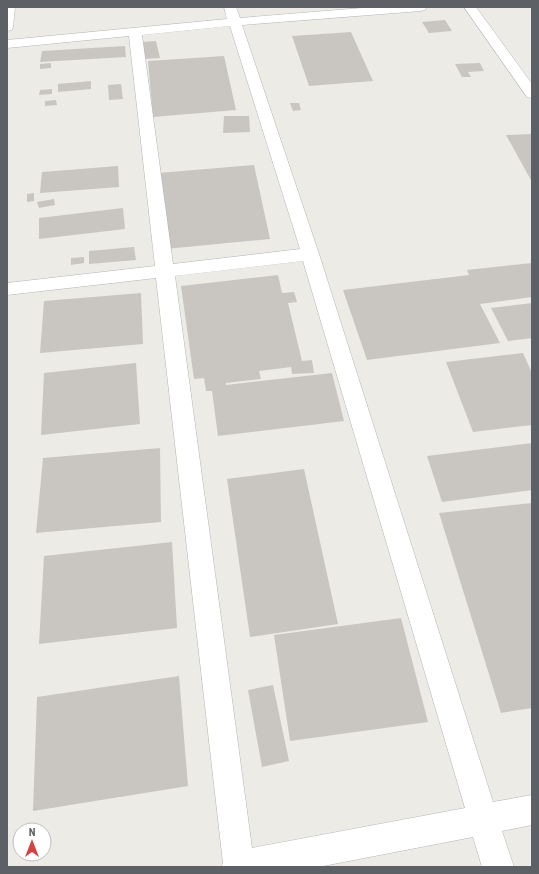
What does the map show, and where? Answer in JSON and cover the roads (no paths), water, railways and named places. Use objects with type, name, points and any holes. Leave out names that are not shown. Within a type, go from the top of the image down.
[{"type":"street","points":[[7,27],[9,7]]},
{"type":"street","points":[[7,44],[135,32],[232,14],[421,7]]},
{"type":"street","points":[[470,7],[532,94]]},
{"type":"street","points":[[232,14],[310,254],[498,867]]},
{"type":"street","points":[[135,32],[238,867],[532,810]]},
{"type":"street","points":[[7,289],[310,254]]}]
